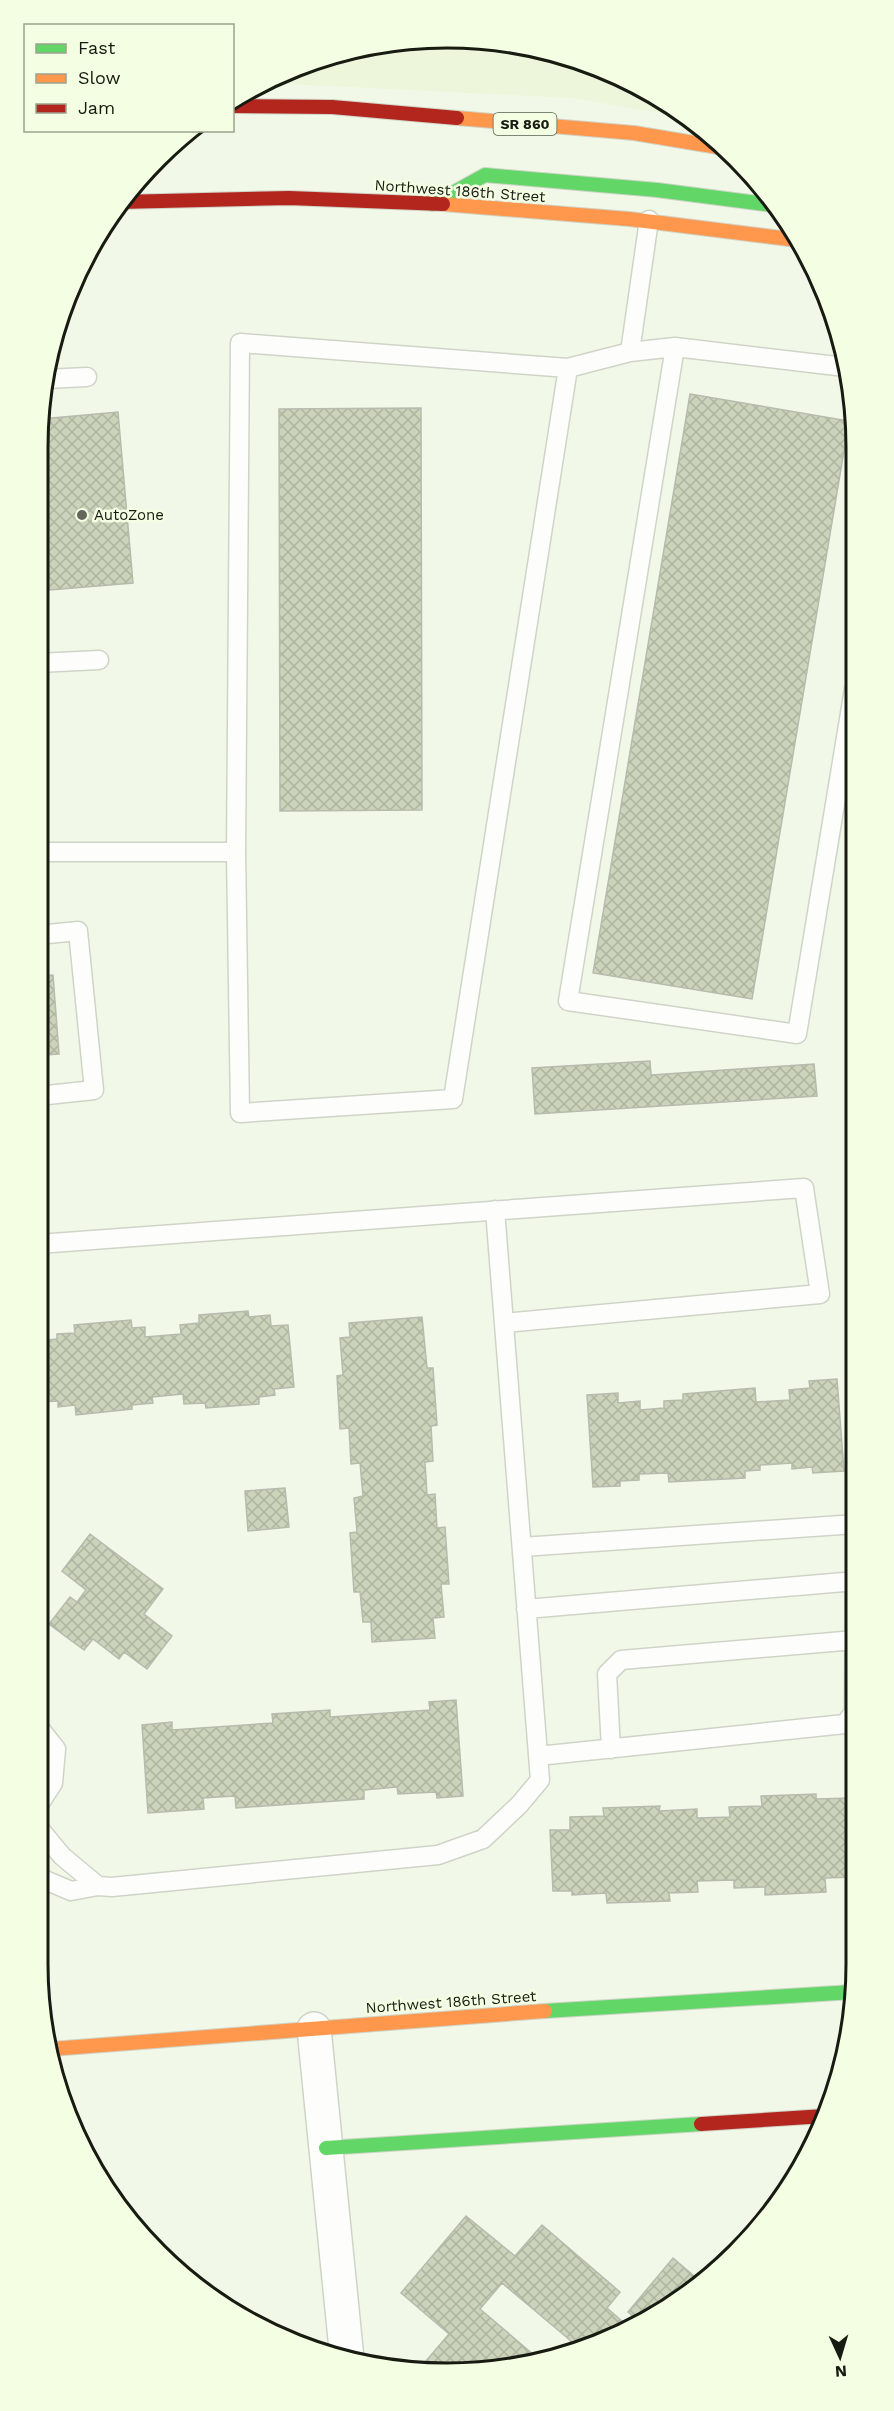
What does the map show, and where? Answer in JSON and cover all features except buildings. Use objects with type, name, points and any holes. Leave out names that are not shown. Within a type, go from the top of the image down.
[{"type":"main road","name":"SR 860","points":[[240,106],[332,107],[622,132],[708,145]]},
{"type":"main road","points":[[433,204],[485,175],[657,190],[764,204]]},
{"type":"main road","name":"Northwest 186th Street","points":[[132,202],[277,199],[433,204],[649,220],[787,239]]},
{"type":"main road","name":"Northwest 186th Street","points":[[58,2049],[666,2002],[845,1992]]},
{"type":"main road","points":[[326,2148],[816,2117]]},
{"type":"street","points":[[314,2029],[346,2349]]},
{"type":"lane","points":[[630,352],[649,220]]},
{"type":"lane","points":[[568,368],[453,1100],[240,1113],[236,852],[240,343],[568,368],[630,352],[675,347],[837,366]]},
{"type":"lane","points":[[675,347],[568,1000],[797,1034],[846,737]]},
{"type":"lane","points":[[54,379],[87,377]]},
{"type":"lane","points":[[48,663],[99,660]]},
{"type":"lane","points":[[48,852],[236,852]]},
{"type":"lane","points":[[48,934],[78,931],[94,1090],[48,1095]]},
{"type":"lane","points":[[48,1243],[804,1188],[820,1294],[504,1323]]},
{"type":"lane","points":[[48,1881],[71,1891],[98,1886],[123,1886],[438,1855],[483,1839],[519,1805],[540,1780],[495,1210]]},
{"type":"lane","points":[[522,1546],[846,1525]]},
{"type":"lane","points":[[526,1609],[846,1582]]},
{"type":"lane","points":[[611,1749],[607,1674],[621,1659],[846,1641]]},
{"type":"lane","points":[[538,1756],[846,1723]]},
{"type":"lane","points":[[48,1739],[56,1749],[53,1783],[48,1791]]},
{"type":"lane","points":[[48,1839],[62,1856],[98,1886]]},
{"type":"shaded area","points":[[447,48],[499,51],[550,62],[600,78],[668,115],[572,98],[282,84],[319,69],[395,51]]},
{"type":"traffic: fast","points":[[433,204],[485,175],[657,190],[764,204]]},
{"type":"traffic: fast","points":[[545,2011],[845,1993]]},
{"type":"traffic: fast","points":[[326,2148],[701,2124]]},
{"type":"traffic: slow","points":[[457,118],[634,133],[708,145]]},
{"type":"traffic: slow","points":[[443,204],[629,219],[787,239]]},
{"type":"traffic: slow","points":[[58,2048],[545,2011]]},
{"type":"traffic: jam","points":[[240,106],[332,107],[457,118]]},
{"type":"traffic: jam","points":[[132,202],[289,198],[443,204]]},
{"type":"traffic: jam","points":[[701,2124],[816,2117]]},
{"type":"place","name":"AutoZone","points":[[82,515]]}]
